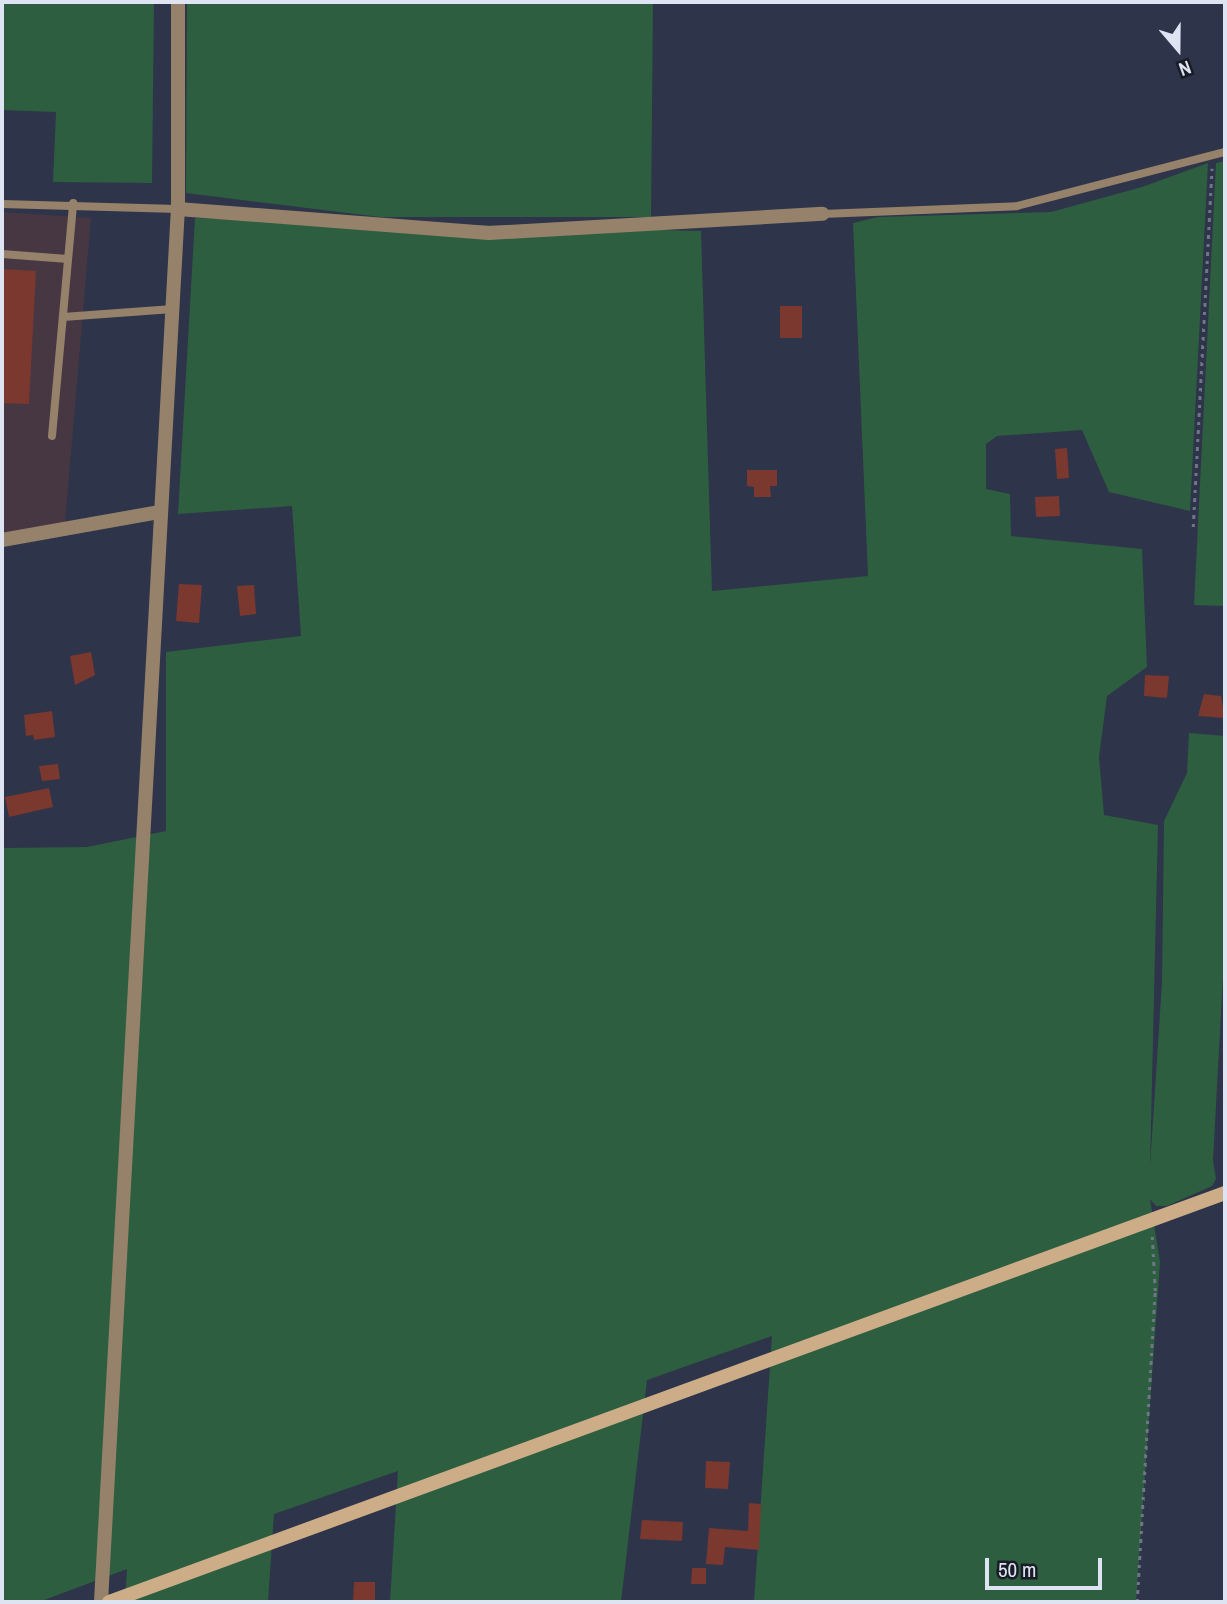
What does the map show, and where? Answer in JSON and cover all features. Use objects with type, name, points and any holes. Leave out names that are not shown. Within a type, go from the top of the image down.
[{"type":"main road","points":[[109,1602],[1225,1194]]},
{"type":"street","points":[[101,1602],[131,1110],[159,512],[178,209],[178,2]]},
{"type":"street","points":[[178,209],[489,233],[822,214]]},
{"type":"street","points":[[2,540],[159,512]]},
{"type":"lane","points":[[822,214],[1017,206],[1225,152]]},
{"type":"lane","points":[[52,436],[73,203]]},
{"type":"lane","points":[[2,204],[73,203],[178,209]]},
{"type":"lane","points":[[2,254],[68,259]]},
{"type":"lane","points":[[63,317],[173,309]]},
{"type":"path","points":[[1193,527],[1212,155]]},
{"type":"path","points":[[1137,1602],[1156,1259],[1148,1222]]},
{"type":"shaded area","points":[[2,212],[91,218],[65,524],[2,535]]},
{"type":"green space","points":[[2,2],[154,2],[152,183],[53,182],[56,112],[2,110]]},
{"type":"green space","points":[[187,2],[653,2],[651,217],[380,217],[186,193]]},
{"type":"green space","points":[[1225,161],[1225,606],[1194,605],[1216,163]]},
{"type":"green space","points":[[1208,163],[1190,511],[1109,492],[1082,430],[997,436],[986,444],[986,489],[1010,494],[1011,536],[1142,549],[1147,667],[1107,696],[1099,757],[1104,815],[1158,825],[1150,1167],[1162,982],[1164,821],[1187,773],[1189,733],[1225,736],[1225,939],[1213,1161],[1216,1179],[1212,1186],[1167,1206],[1156,1206],[1150,1199],[1160,1262],[1136,1602],[754,1602],[772,1336],[647,1380],[621,1602],[390,1602],[398,1471],[274,1514],[268,1602],[125,1602],[127,1569],[39,1602],[2,1602],[2,848],[87,847],[166,831],[166,652],[301,636],[292,506],[178,514],[195,218],[701,231],[712,591],[868,576],[853,223],[878,217],[1051,212],[1142,187]]},
{"type":"building","points":[[2,269],[36,271],[29,404],[2,403]]},
{"type":"building","points":[[780,306],[802,306],[802,338],[780,338]]},
{"type":"building","points":[[1067,448],[1069,478],[1057,479],[1055,449]]},
{"type":"building","points":[[747,470],[777,470],[777,486],[770,486],[771,497],[754,497],[754,487],[747,486]]},
{"type":"building","points":[[1059,496],[1060,516],[1036,517],[1035,497]]},
{"type":"building","points":[[179,584],[202,585],[199,623],[176,621]]},
{"type":"building","points":[[254,585],[256,614],[240,616],[237,586]]},
{"type":"building","points":[[91,652],[95,675],[75,685],[70,656]]},
{"type":"building","points":[[1145,675],[1169,676],[1167,698],[1144,696]]},
{"type":"building","points":[[1204,694],[1221,696],[1225,718],[1198,716]]},
{"type":"building","points":[[52,711],[55,737],[34,740],[33,735],[26,736],[24,715]]},
{"type":"building","points":[[58,764],[60,779],[42,781],[39,766]]},
{"type":"building","points":[[49,788],[53,807],[9,817],[5,797]]},
{"type":"building","points":[[706,1461],[730,1462],[728,1489],[705,1488]]},
{"type":"building","points":[[749,1503],[761,1504],[759,1550],[725,1547],[723,1565],[706,1564],[709,1528],[748,1531]]},
{"type":"building","points":[[642,1520],[683,1522],[682,1541],[640,1539]]},
{"type":"building","points":[[692,1568],[706,1568],[706,1584],[691,1584]]},
{"type":"building","points":[[354,1582],[375,1582],[375,1602],[353,1602]]}]
